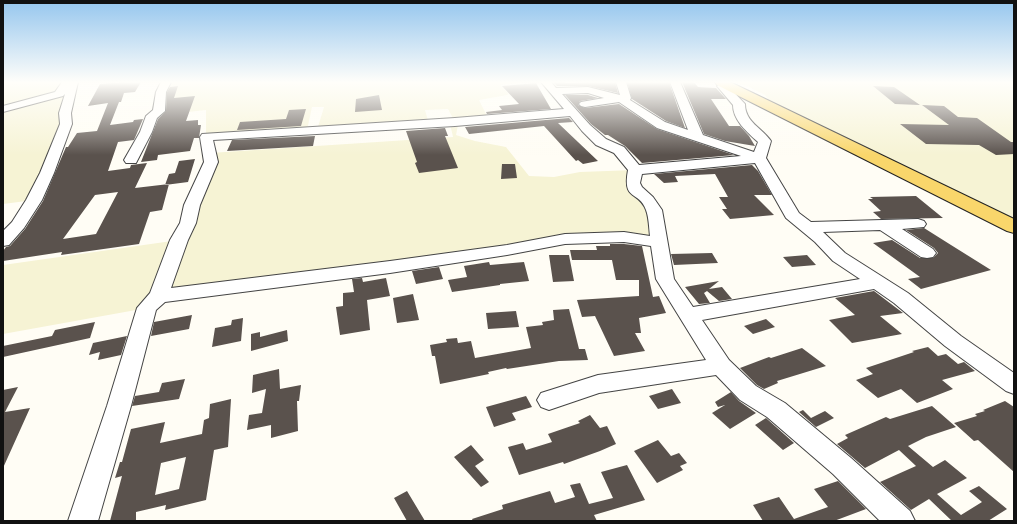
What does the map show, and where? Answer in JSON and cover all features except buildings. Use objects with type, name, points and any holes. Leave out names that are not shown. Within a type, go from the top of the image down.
[{"type":"main road","points":[[772,106],[1014,227]]},
{"type":"main road","points":[[775,106],[1014,219]]},
{"type":"street","points":[[3,241],[18,225],[34,200],[66,124],[65,113],[67,106]]},
{"type":"street","points":[[131,160],[146,132],[152,116],[159,110],[159,106]]},
{"type":"street","points":[[568,106],[586,128],[601,142],[619,150],[632,164],[635,170],[632,183],[635,189],[648,200],[654,210],[665,279],[721,366],[748,393],[776,410],[842,466],[900,521]]},
{"type":"street","points":[[632,106],[661,125],[760,158],[792,215],[821,238],[839,257],[901,298],[953,341],[1014,385]]},
{"type":"street","points":[[685,106],[697,136]]},
{"type":"street","points":[[738,106],[739,112],[750,128],[765,141],[760,158]]},
{"type":"street","points":[[83,521],[119,406],[147,308],[159,296],[179,240],[188,223],[192,206],[201,182],[212,162],[206,137],[455,122],[573,112]]},
{"type":"street","points":[[635,170],[760,158]]},
{"type":"street","points":[[808,227],[918,224]]},
{"type":"street","points":[[884,225],[927,253]]},
{"type":"street","points":[[159,296],[403,265],[501,251],[565,239],[624,237],[658,242]]},
{"type":"street","points":[[689,315],[877,282]]},
{"type":"street","points":[[549,400],[598,384],[721,366]]},
{"type":"shaded area","points":[[3,106],[67,106],[34,200],[3,204]]},
{"type":"shaded area","points":[[156,106],[482,106],[488,118],[459,120],[456,135],[475,141],[506,147],[529,176],[554,177],[580,172],[635,170],[633,183],[648,200],[659,242],[575,238],[159,296],[147,308],[3,334],[3,265],[179,240],[210,153],[453,137],[450,124],[454,120],[448,109],[425,110],[429,124],[317,130],[324,107],[312,107],[307,130],[206,137],[206,110],[152,116]]},
{"type":"shaded area","points":[[776,106],[1014,106],[1014,222]]}]
